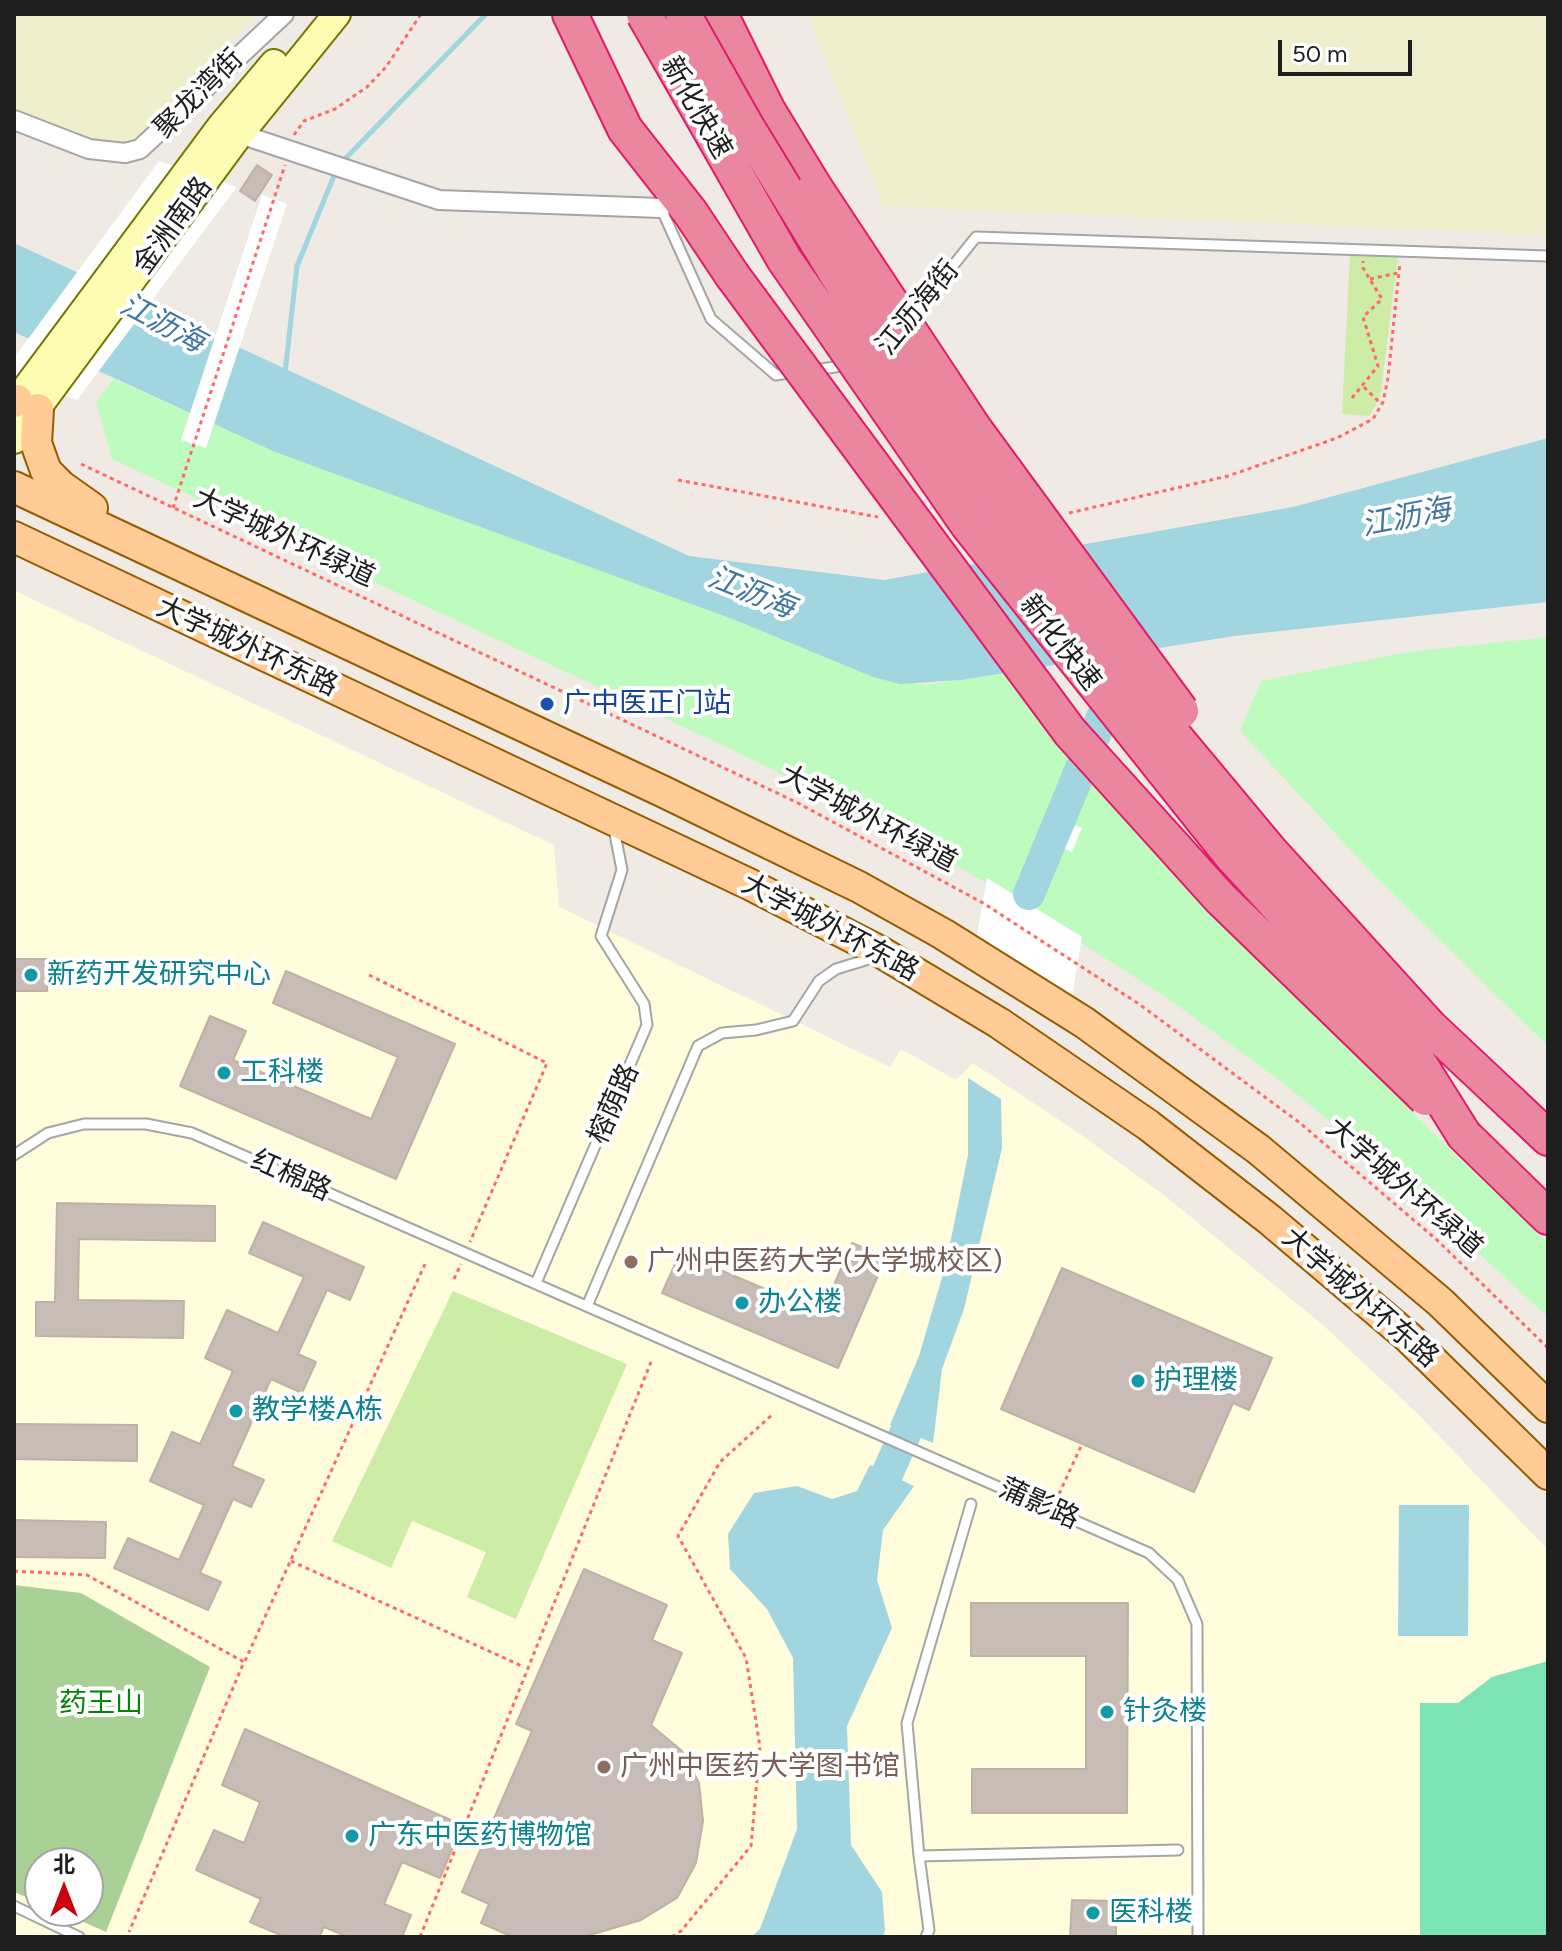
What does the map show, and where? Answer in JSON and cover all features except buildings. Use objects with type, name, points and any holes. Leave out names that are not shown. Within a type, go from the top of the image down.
[{"type":"highway","points":[[570,14],[625,129],[651,167],[690,212],[732,275],[1070,732],[1220,898],[1464,1135]]},
{"type":"highway","name":"新化快速","points":[[644,14],[784,259],[968,525],[1230,854],[1412,1052],[1464,1135],[1548,1217]]},
{"type":"highway","name":"新化快速","points":[[683,14],[755,142],[865,320],[1074,616],[1280,862],[1430,1027],[1548,1138]]},
{"type":"highway","points":[[720,14],[767,109],[815,188],[1024,498],[1253,808],[1511,1103]]},
{"type":"main road","name":"金洲南路","points":[[14,440],[28,398],[198,174],[314,14]]},
{"type":"main road","name":"金洲南路","points":[[198,174],[240,134],[337,14]]},
{"type":"main road","points":[[28,398],[36,443],[46,471],[129,541]]},
{"type":"main road","name":"大学城外环东路","points":[[14,487],[664,792],[859,887],[974,953],[1069,1012],[1208,1111],[1440,1302],[1548,1407]]},
{"type":"main road","name":"大学城外环东路","points":[[14,537],[775,897],[887,957],[1027,1041],[1228,1186],[1408,1337],[1548,1474]]},
{"type":"main road","points":[[14,553],[52,555]]},
{"type":"street","name":"聚龙湾街","points":[[14,120],[89,149],[125,153],[140,149],[166,128],[216,76],[284,14]]},
{"type":"street","name":"江沥海街","points":[[240,134],[374,181],[451,202],[661,208]]},
{"type":"lane","name":"江沥海街","points":[[661,208],[711,319],[776,375],[877,361],[976,237],[1548,256]]},
{"type":"lane","name":"榕荫路","points":[[536,1283],[647,1025],[644,1004],[602,941],[602,928],[622,870],[611,818]]},
{"type":"lane","name":"榕荫路","points":[[587,1306],[698,1046],[722,1033],[756,1030],[793,1021],[812,988],[830,973],[856,961],[887,957]]},
{"type":"lane","name":"红棉路","points":[[14,1155],[48,1133],[84,1124],[120,1122],[168,1127],[209,1140],[561,1295]]},
{"type":"lane","name":"蒲影路","points":[[561,1295],[1144,1551],[1162,1563],[1183,1589],[1199,1635],[1198,1937]]},
{"type":"lane","points":[[926,1937],[929,1930],[907,1723],[971,1504]]},
{"type":"lane","points":[[919,1856],[1178,1850]]},
{"type":"lane","points":[[14,1906],[79,1937]]},
{"type":"path","points":[[173,508],[296,128],[361,92],[386,67],[421,14]]},
{"type":"path","points":[[1352,398],[1378,366],[1363,317],[1382,299],[1363,268],[1364,250]]},
{"type":"path","points":[[1066,514],[1228,476],[1358,429],[1373,419],[1382,404],[1402,251]]},
{"type":"path","points":[[1370,279],[1399,272]]},
{"type":"path","points":[[1364,387],[1382,404]]},
{"type":"path","name":"大学城外环绿道","points":[[81,464],[796,802],[983,903],[1078,963],[1221,1062],[1338,1154],[1437,1240],[1548,1348]]},
{"type":"path","points":[[678,480],[886,517]]},
{"type":"path","points":[[369,975],[547,1063],[467,1250]]},
{"type":"path","points":[[129,1932],[244,1662],[425,1264]]},
{"type":"path","points":[[454,1279],[460,1264]]},
{"type":"path","points":[[420,1937],[651,1362]]},
{"type":"path","points":[[672,1937],[681,1931],[751,1846],[760,1747],[746,1658],[678,1536],[720,1462],[773,1414]]},
{"type":"path","points":[[1059,1494],[1082,1444]]},
{"type":"path","points":[[291,1561],[526,1668]]},
{"type":"path","points":[[14,1571],[87,1575],[244,1662]]},
{"type":"shaded area","name":"广州中医药大学(大学城校区)","points":[[15,591],[554,845],[559,907],[890,1067],[901,1049],[956,1080],[973,1063],[1080,1134],[1164,1195],[1323,1325],[1418,1414],[1548,1550],[1548,1937],[14,1937]]},
{"type":"green space","points":[[14,14],[257,14],[150,131],[128,144],[92,140],[14,110]]},
{"type":"green space","points":[[807,14],[1548,14],[1548,235],[883,206]]},
{"type":"green space","points":[[1350,254],[1398,255],[1380,398],[1369,416],[1342,414]]},
{"type":"green space","points":[[114,379],[275,452],[735,620],[873,677],[926,685],[1028,669],[1301,995],[1432,1132],[1548,1243],[1548,1317],[1371,1154],[1275,1077],[1163,995],[983,881],[862,814],[741,754],[112,459],[96,402]]},
{"type":"green space","points":[[1548,637],[1548,1046],[1374,875],[1240,731],[1261,681],[1409,652]]},
{"type":"green space","points":[[453,1291],[627,1364],[516,1619],[467,1597],[486,1552],[412,1521],[391,1568],[332,1541]]},
{"type":"green space","name":"药王山","points":[[14,1585],[81,1593],[210,1667],[106,1932],[95,1927],[104,1927],[104,1847],[24,1847],[24,1896],[14,1892]]},
{"type":"green space","points":[[1548,1661],[1548,1937],[1420,1937],[1420,1703],[1458,1703],[1492,1677]]},
{"type":"water","name":"江沥海","points":[[14,243],[689,556],[884,580],[1293,507],[1548,438],[1548,602],[1234,636],[961,680],[900,684],[873,677],[735,620],[275,452],[14,332]]},
{"type":"water","points":[[968,1078],[1001,1099],[1002,1148],[964,1309],[942,1369],[933,1443],[890,1425],[919,1356],[946,1264],[968,1155]]},
{"type":"water","points":[[870,1465],[914,1486],[883,1530],[877,1580],[892,1628],[847,1726],[851,1845],[882,1892],[885,1930],[883,1937],[751,1937],[760,1929],[797,1829],[793,1658],[767,1609],[730,1569],[728,1534],[754,1493],[797,1486],[832,1499],[857,1491]]},
{"type":"water","points":[[1399,1505],[1469,1505],[1468,1636],[1398,1636]]},
{"type":"pier","points":[[159,161],[237,187],[77,400],[14,376],[14,358]]},
{"type":"pier","points":[[262,195],[287,204],[206,448],[181,440]]},
{"type":"pier","points":[[1048,814],[1082,828],[1072,852],[1039,839]]},
{"type":"pier","points":[[987,878],[1082,937],[1067,1027],[971,969]]},
{"type":"waterway","points":[[341,163],[486,14]]},
{"type":"waterway","points":[[285,373],[297,266],[336,171]]},
{"type":"waterway","points":[[1029,894],[1118,679]]},
{"type":"waterway","points":[[870,1512],[923,1394]]},
{"type":"place","name":"广中医正门站","points":[[547,704]]},
{"type":"place","name":"新药开发研究中心","points":[[31,975]]},
{"type":"place","name":"工科楼","points":[[224,1073]]},
{"type":"place","name":"广州中医药大学(大学城校区)","points":[[631,1262]]},
{"type":"place","name":"办公楼","points":[[742,1303]]},
{"type":"place","name":"护理楼","points":[[1138,1381]]},
{"type":"place","name":"教学楼A栋","points":[[236,1411]]},
{"type":"place","name":"针灸楼","points":[[1107,1712]]},
{"type":"place","name":"广州中医药大学图书馆","points":[[604,1767]]},
{"type":"place","name":"广东中医药博物馆","points":[[352,1836]]},
{"type":"place","name":"医科楼","points":[[1093,1913]]}]
